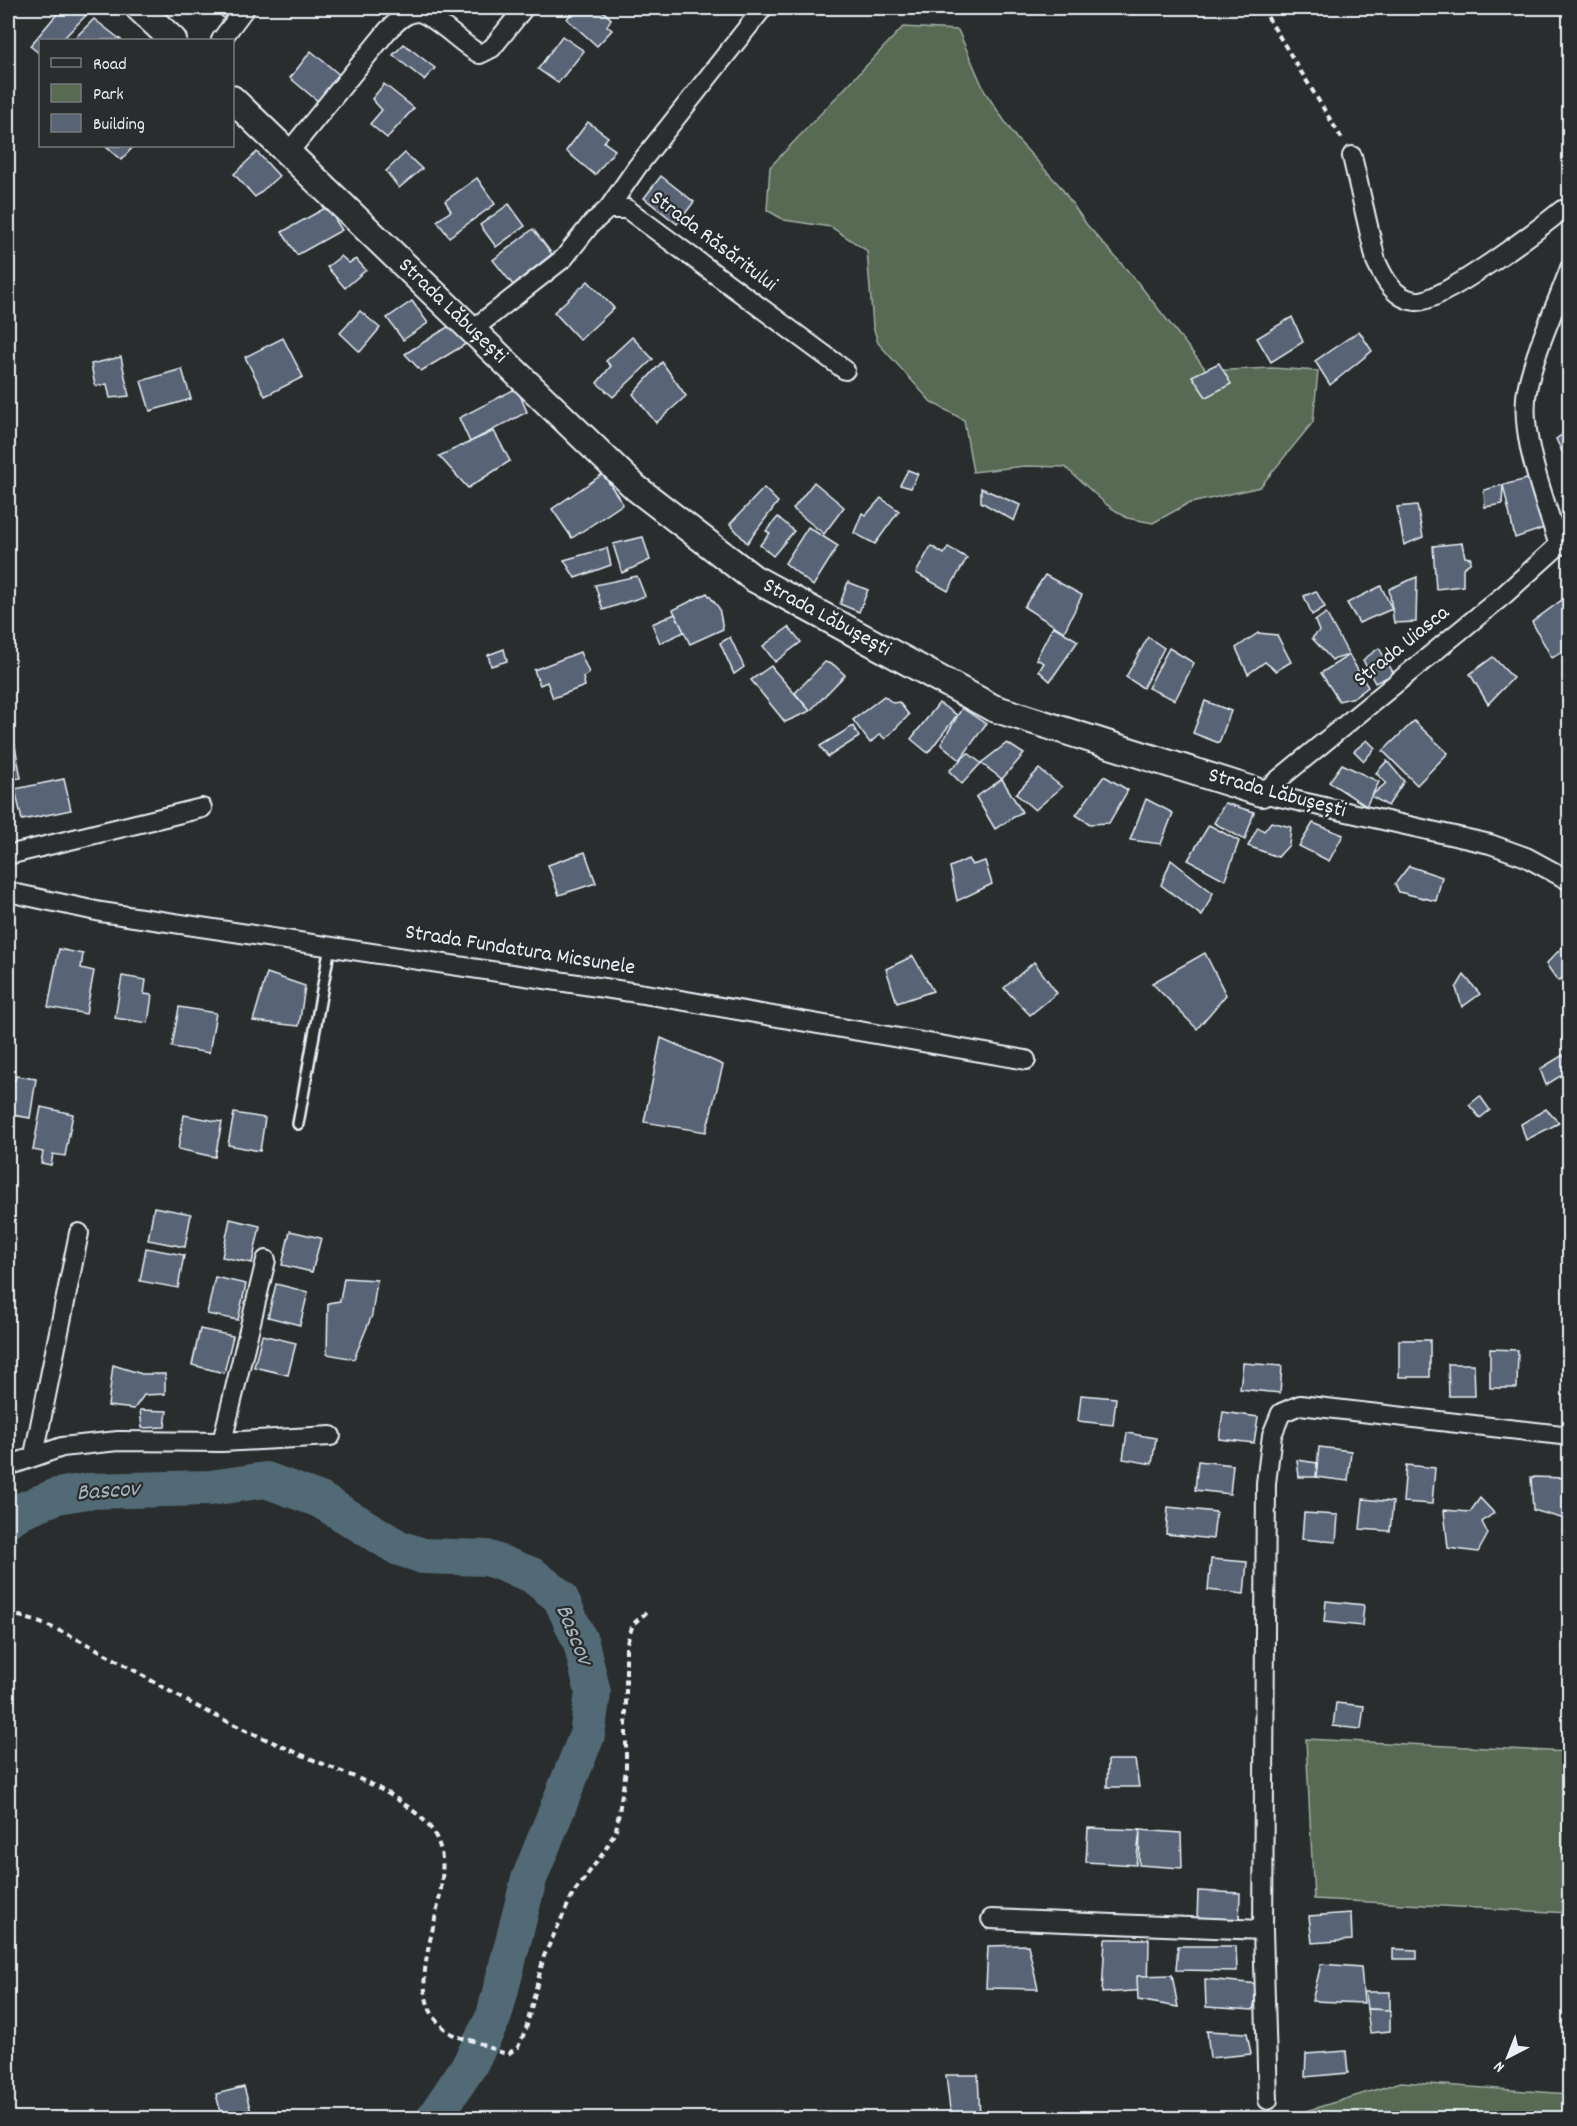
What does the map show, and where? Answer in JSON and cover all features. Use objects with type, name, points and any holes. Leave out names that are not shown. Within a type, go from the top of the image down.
[{"type":"street","points":[[139,8],[171,39]]},
{"type":"street","points":[[221,39],[245,8]]},
{"type":"street","points":[[288,153],[388,30],[403,16],[417,12],[428,17],[480,54],[492,48],[524,8]]},
{"type":"street","points":[[472,330],[564,258],[591,224],[608,209],[636,167],[763,8]]},
{"type":"street","name":"Strada Lăbușești","points":[[234,101],[636,488],[753,578],[993,708],[1262,793],[1490,844],[1527,858],[1569,881]]},
{"type":"street","points":[[1352,156],[1376,261],[1383,277],[1402,297],[1418,301],[1431,298],[1478,271],[1563,210],[1569,209]]},
{"type":"street","name":"Strada Răsăritului","points":[[608,209],[627,209],[845,370]]},
{"type":"street","points":[[1564,540],[1532,454],[1526,420],[1527,386],[1569,268]]},
{"type":"street","name":"Strada Uiasca","points":[[1262,793],[1505,594],[1564,540]]},
{"type":"street","points":[[8,855],[202,808]]},
{"type":"street","name":"Strada Fundatura Micsunele","points":[[8,892],[101,912],[657,996],[1026,1060]]},
{"type":"street","points":[[34,1455],[79,1233]]},
{"type":"street","points":[[222,1442],[266,1260]]},
{"type":"street","points":[[1268,2100],[1263,1930],[1266,1483],[1272,1435],[1281,1413],[1300,1405],[1569,1436]]},
{"type":"street","points":[[8,1466],[34,1455],[62,1448],[118,1441],[222,1442],[331,1436]]},
{"type":"street","points":[[991,1919],[1263,1930]]},
{"type":"lane","points":[[298,1124],[330,946]]},
{"type":"path","points":[[1262,8],[1352,156]]},
{"type":"path","points":[[8,1613],[34,1620],[79,1639],[206,1711],[379,1788],[415,1813],[435,1834],[441,1855],[442,1881],[425,1970],[426,1996],[430,2013],[451,2034],[508,2054],[518,2047],[526,2029],[544,1956],[568,1904],[616,1830],[626,1770],[626,1646],[633,1624],[646,1613]]},
{"type":"green space","points":[[903,27],[958,30],[985,92],[1016,138],[1060,186],[1087,225],[1135,279],[1207,371],[1272,368],[1318,371],[1313,422],[1260,487],[1187,504],[1153,523],[1127,518],[1107,505],[1065,467],[1025,466],[973,472],[964,420],[931,402],[878,343],[873,326],[867,251],[831,227],[784,220],[767,210],[770,167]]},
{"type":"green space","points":[[1306,1739],[1569,1752],[1569,1913],[1314,1899]]},
{"type":"green space","points":[[1401,2082],[1569,2094],[1569,2118],[1283,2118]]},
{"type":"building","points":[[62,8],[93,8],[63,39],[39,39],[39,53],[30,46]]},
{"type":"building","points":[[211,8],[234,8],[225,19]]},
{"type":"building","points":[[574,8],[600,8],[611,19],[607,26],[612,30],[597,46],[567,19]]},
{"type":"building","points":[[94,19],[120,39],[74,39]]},
{"type":"building","points":[[562,36],[584,51],[558,83],[538,69]]},
{"type":"building","points":[[404,44],[435,68],[424,80],[393,55]]},
{"type":"building","points":[[311,51],[341,76],[320,103],[290,78]]},
{"type":"building","points":[[384,84],[414,108],[387,138],[370,124],[382,110],[372,99]]},
{"type":"building","points":[[588,122],[608,137],[604,142],[615,150],[595,175],[566,151]]},
{"type":"building","points":[[106,147],[133,147],[121,160]]},
{"type":"building","points":[[257,152],[279,176],[255,197],[234,174]]},
{"type":"building","points":[[405,153],[422,169],[399,188],[386,171]]},
{"type":"building","points":[[661,176],[694,202],[677,224],[644,198]]},
{"type":"building","points":[[477,178],[495,204],[449,237],[437,221],[451,211],[445,201]]},
{"type":"building","points":[[509,204],[525,226],[496,247],[480,225]]},
{"type":"building","points":[[327,207],[342,230],[297,255],[282,232]]},
{"type":"building","points":[[533,229],[552,254],[513,285],[493,260]]},
{"type":"building","points":[[341,256],[349,263],[356,259],[366,270],[345,288],[327,267]]},
{"type":"building","points":[[588,281],[614,308],[580,340],[554,312]]},
{"type":"building","points":[[412,301],[428,323],[403,340],[387,318]]},
{"type":"building","points":[[360,311],[380,328],[360,352],[340,333]]},
{"type":"building","points":[[1292,317],[1303,342],[1271,362],[1257,338]]},
{"type":"building","points":[[454,323],[466,344],[421,371],[405,354]]},
{"type":"building","points":[[1359,331],[1372,351],[1330,385],[1315,361]]},
{"type":"building","points":[[632,337],[653,359],[613,397],[597,383],[611,366],[606,361]]},
{"type":"building","points":[[283,338],[303,377],[265,396],[245,357]]},
{"type":"building","points":[[121,357],[129,396],[110,398],[107,384],[95,386],[91,364]]},
{"type":"building","points":[[662,362],[686,396],[656,423],[633,394]]},
{"type":"building","points":[[1219,363],[1231,384],[1206,397],[1192,376]]},
{"type":"building","points":[[182,369],[191,399],[150,411],[141,381]]},
{"type":"building","points":[[517,388],[527,412],[470,442],[459,418]]},
{"type":"building","points":[[1569,430],[1570,455],[1565,458],[1556,439]]},
{"type":"building","points":[[494,431],[510,461],[468,488],[439,456]]},
{"type":"building","points":[[908,470],[918,474],[911,488],[900,485]]},
{"type":"building","points":[[603,474],[623,504],[572,538],[552,509]]},
{"type":"building","points":[[1535,477],[1547,527],[1515,538],[1503,485]]},
{"type":"building","points":[[814,482],[844,507],[824,534],[793,509]]},
{"type":"building","points":[[1503,485],[1502,504],[1485,507],[1484,490]]},
{"type":"building","points":[[764,488],[778,502],[747,543],[730,524]]},
{"type":"building","points":[[981,488],[1020,505],[1014,521],[981,502]]},
{"type":"building","points":[[881,498],[899,511],[875,544],[854,533],[862,513],[866,515]]},
{"type":"building","points":[[1417,505],[1423,537],[1404,545],[1397,507]]},
{"type":"building","points":[[778,517],[794,531],[773,556],[760,545],[770,533],[766,531]]},
{"type":"building","points":[[808,527],[838,546],[813,586],[785,563]]},
{"type":"building","points":[[643,537],[650,560],[622,573],[613,544]]},
{"type":"building","points":[[1462,543],[1465,557],[1471,558],[1470,563],[1463,568],[1463,586],[1436,589],[1433,546]]},
{"type":"building","points":[[931,546],[944,554],[948,547],[967,558],[948,591],[916,573]]},
{"type":"building","points":[[607,548],[611,565],[575,578],[564,560]]},
{"type":"building","points":[[1045,575],[1082,595],[1064,632],[1024,607]]},
{"type":"building","points":[[637,576],[645,596],[603,610],[595,585]]},
{"type":"building","points":[[1417,577],[1416,622],[1394,623],[1389,589]]},
{"type":"building","points":[[848,582],[868,590],[859,612],[840,604]]},
{"type":"building","points":[[1381,586],[1392,609],[1359,623],[1347,603]]},
{"type":"building","points":[[1316,591],[1325,607],[1312,615],[1304,596]]},
{"type":"building","points":[[707,593],[719,608],[723,629],[690,644],[673,610]]},
{"type":"building","points":[[1566,597],[1570,606],[1570,647],[1552,658],[1532,622]]},
{"type":"building","points":[[1326,613],[1349,655],[1332,660],[1312,638],[1319,631],[1315,621]]},
{"type":"building","points":[[675,614],[684,632],[660,643],[652,624]]},
{"type":"building","points":[[1053,626],[1078,641],[1050,681],[1039,671],[1044,663],[1036,659]]},
{"type":"building","points":[[789,627],[801,642],[775,662],[763,646]]},
{"type":"building","points":[[1258,633],[1277,635],[1291,662],[1276,671],[1265,662],[1248,674],[1236,648]]},
{"type":"building","points":[[730,637],[744,667],[734,674],[720,643]]},
{"type":"building","points":[[1148,637],[1164,648],[1143,688],[1126,677]]},
{"type":"building","points":[[1169,648],[1194,663],[1175,700],[1148,688]]},
{"type":"building","points":[[1379,648],[1394,674],[1375,683],[1363,660]]},
{"type":"building","points":[[504,649],[507,661],[491,666],[488,655]]},
{"type":"building","points":[[580,652],[589,673],[583,677],[585,686],[553,698],[547,682],[540,685],[534,670]]},
{"type":"building","points":[[1349,655],[1368,687],[1355,697],[1339,701],[1321,673]]},
{"type":"building","points":[[1493,657],[1513,678],[1488,704],[1470,674]]},
{"type":"building","points":[[825,662],[834,665],[845,675],[810,711],[795,693]]},
{"type":"building","points":[[771,666],[810,711],[785,722],[751,680]]},
{"type":"building","points":[[884,696],[893,703],[899,702],[909,715],[885,739],[880,734],[870,743],[853,720]]},
{"type":"building","points":[[1205,701],[1231,711],[1219,743],[1193,733]]},
{"type":"building","points":[[939,703],[957,715],[928,753],[911,739]]},
{"type":"building","points":[[962,708],[986,724],[960,760],[941,744]]},
{"type":"building","points":[[1414,721],[1448,753],[1417,785],[1383,751]]},
{"type":"building","points":[[853,726],[859,737],[828,757],[820,746]]},
{"type":"building","points":[[1367,740],[1375,748],[1364,761],[1354,751]]},
{"type":"building","points":[[14,741],[21,778],[8,780],[8,742]]},
{"type":"building","points":[[1007,743],[1024,754],[1002,779],[981,763]]},
{"type":"building","points":[[968,753],[981,763],[962,784],[949,771]]},
{"type":"building","points":[[1387,761],[1404,781],[1388,806],[1371,796],[1386,783],[1376,773]]},
{"type":"building","points":[[1342,764],[1379,782],[1366,806],[1329,782]]},
{"type":"building","points":[[1039,769],[1062,787],[1035,810],[1016,794]]},
{"type":"building","points":[[1104,776],[1128,790],[1109,823],[1090,824],[1076,815]]},
{"type":"building","points":[[64,779],[71,810],[22,820],[15,789]]},
{"type":"building","points":[[1002,779],[1022,812],[995,829],[976,797]]},
{"type":"building","points":[[1146,799],[1173,813],[1161,844],[1130,840]]},
{"type":"building","points":[[1225,803],[1254,812],[1245,840],[1214,823]]},
{"type":"building","points":[[1271,822],[1291,827],[1289,845],[1278,857],[1248,846],[1258,827],[1264,831]]},
{"type":"building","points":[[1313,823],[1343,835],[1329,861],[1299,846]]},
{"type":"building","points":[[1209,825],[1239,841],[1225,880],[1188,860]]},
{"type":"building","points":[[585,852],[596,883],[559,895],[548,865]]},
{"type":"building","points":[[968,859],[972,865],[985,861],[992,884],[957,901],[950,867]]},
{"type":"building","points":[[1171,860],[1213,893],[1202,916],[1161,885]]},
{"type":"building","points":[[1409,866],[1442,877],[1436,901],[1399,892],[1395,884]]},
{"type":"building","points":[[1570,939],[1570,972],[1558,981],[1546,964]]},
{"type":"building","points":[[59,949],[83,954],[81,968],[94,971],[86,1014],[48,1007]]},
{"type":"building","points":[[1205,953],[1226,995],[1197,1029],[1152,983]]},
{"type":"building","points":[[913,956],[933,991],[897,1003],[886,969]]},
{"type":"building","points":[[1034,962],[1057,993],[1030,1015],[1004,988]]},
{"type":"building","points":[[267,973],[305,986],[299,1026],[253,1021]]},
{"type":"building","points":[[1464,975],[1480,994],[1462,1007],[1456,988]]},
{"type":"building","points":[[122,976],[146,980],[144,994],[152,995],[148,1023],[115,1018]]},
{"type":"building","points":[[179,1007],[216,1013],[209,1053],[172,1047]]},
{"type":"building","points":[[661,1038],[723,1065],[706,1132],[644,1122]]},
{"type":"building","points":[[1563,1055],[1570,1064],[1570,1070],[1546,1085],[1540,1069]]},
{"type":"building","points":[[16,1076],[36,1079],[30,1118],[8,1114],[8,1079],[15,1080]]},
{"type":"building","points":[[1480,1096],[1490,1110],[1480,1118],[1469,1105]]},
{"type":"building","points":[[41,1107],[73,1114],[65,1156],[53,1154],[51,1165],[41,1163],[43,1152],[33,1150]]},
{"type":"building","points":[[1546,1109],[1559,1123],[1526,1140],[1521,1124]]},
{"type":"building","points":[[234,1113],[265,1118],[260,1151],[228,1145]]},
{"type":"building","points":[[184,1115],[222,1122],[215,1157],[178,1149]]},
{"type":"building","points":[[154,1207],[191,1214],[185,1247],[148,1240]]},
{"type":"building","points":[[230,1219],[260,1226],[252,1263],[222,1257]]},
{"type":"building","points":[[290,1231],[321,1238],[312,1272],[282,1265]]},
{"type":"building","points":[[146,1248],[184,1255],[178,1288],[140,1281]]},
{"type":"building","points":[[215,1277],[246,1284],[238,1320],[207,1314]]},
{"type":"building","points":[[344,1278],[377,1280],[372,1315],[354,1359],[327,1354],[328,1303],[340,1301]]},
{"type":"building","points":[[276,1284],[308,1292],[300,1325],[268,1317]]},
{"type":"building","points":[[200,1329],[233,1336],[224,1373],[192,1365]]},
{"type":"building","points":[[262,1335],[296,1343],[288,1375],[254,1367]]},
{"type":"building","points":[[1399,1340],[1430,1340],[1430,1377],[1399,1377]]},
{"type":"building","points":[[1490,1349],[1518,1350],[1517,1388],[1490,1388]]},
{"type":"building","points":[[1243,1363],[1282,1366],[1280,1393],[1240,1389]]},
{"type":"building","points":[[1448,1364],[1474,1364],[1475,1396],[1449,1396]]},
{"type":"building","points":[[113,1365],[142,1374],[165,1374],[165,1394],[144,1395],[134,1409],[108,1406]]},
{"type":"building","points":[[1081,1395],[1116,1398],[1113,1425],[1078,1421]]},
{"type":"building","points":[[140,1410],[167,1411],[165,1427],[142,1428]]},
{"type":"building","points":[[1223,1412],[1258,1417],[1254,1443],[1219,1439]]},
{"type":"building","points":[[1127,1433],[1156,1438],[1152,1464],[1123,1459]]},
{"type":"building","points":[[1319,1447],[1351,1451],[1348,1481],[1316,1477]]},
{"type":"building","points":[[1297,1460],[1317,1463],[1316,1477],[1299,1477]]},
{"type":"building","points":[[1198,1461],[1233,1465],[1230,1494],[1195,1490]]},
{"type":"building","points":[[1406,1465],[1435,1468],[1432,1504],[1403,1502]]},
{"type":"building","points":[[1531,1477],[1567,1478],[1568,1520],[1533,1510]]},
{"type":"building","points":[[1480,1498],[1494,1513],[1482,1522],[1488,1534],[1478,1552],[1448,1548],[1444,1510],[1470,1512]]},
{"type":"building","points":[[1363,1499],[1393,1502],[1390,1531],[1360,1529]]},
{"type":"building","points":[[1168,1507],[1216,1512],[1213,1539],[1166,1534]]},
{"type":"building","points":[[1304,1513],[1338,1515],[1336,1542],[1302,1539]]},
{"type":"building","points":[[1211,1559],[1247,1562],[1244,1594],[1208,1590]]},
{"type":"building","points":[[1326,1601],[1364,1605],[1362,1626],[1324,1622]]},
{"type":"building","points":[[1336,1703],[1364,1706],[1361,1729],[1333,1726]]},
{"type":"building","points":[[1108,1760],[1135,1760],[1139,1787],[1107,1787]]},
{"type":"building","points":[[1088,1828],[1140,1830],[1136,1865],[1086,1862]]},
{"type":"building","points":[[1140,1830],[1181,1833],[1182,1868],[1139,1865]]},
{"type":"building","points":[[1198,1891],[1240,1893],[1239,1923],[1197,1921]]},
{"type":"building","points":[[1351,1913],[1352,1940],[1312,1943],[1309,1916]]},
{"type":"building","points":[[1105,1939],[1149,1939],[1148,1990],[1102,1993]]},
{"type":"building","points":[[1028,1945],[1038,1989],[986,1988],[988,1946]]},
{"type":"building","points":[[1178,1946],[1236,1946],[1237,1971],[1176,1970]]},
{"type":"building","points":[[1393,1949],[1417,1950],[1417,1959],[1393,1959]]},
{"type":"building","points":[[1321,1964],[1361,1967],[1364,2003],[1312,2001]]},
{"type":"building","points":[[1172,1975],[1178,2007],[1138,2000],[1137,1976]]},
{"type":"building","points":[[1205,1979],[1259,1984],[1253,2010],[1206,2007]]},
{"type":"building","points":[[1365,1992],[1390,1992],[1390,2010],[1367,2009]]},
{"type":"building","points":[[1367,2009],[1390,2010],[1390,2031],[1370,2033]]},
{"type":"building","points":[[1207,2031],[1247,2033],[1251,2054],[1210,2058]]},
{"type":"building","points":[[1346,2051],[1348,2073],[1305,2077],[1306,2054]]},
{"type":"building","points":[[946,2075],[978,2075],[980,2118],[951,2118]]},
{"type":"building","points":[[244,2087],[252,2115],[222,2118],[216,2094]]},
{"type":"waterway","name":"Bascov","points":[[8,1519],[22,1510],[57,1496],[87,1491],[210,1488],[266,1480],[320,1500],[399,1548],[423,1556],[487,1558],[532,1575],[560,1597],[581,1643],[593,1693],[587,1735],[529,1879],[494,2016],[470,2064],[434,2118]]}]
